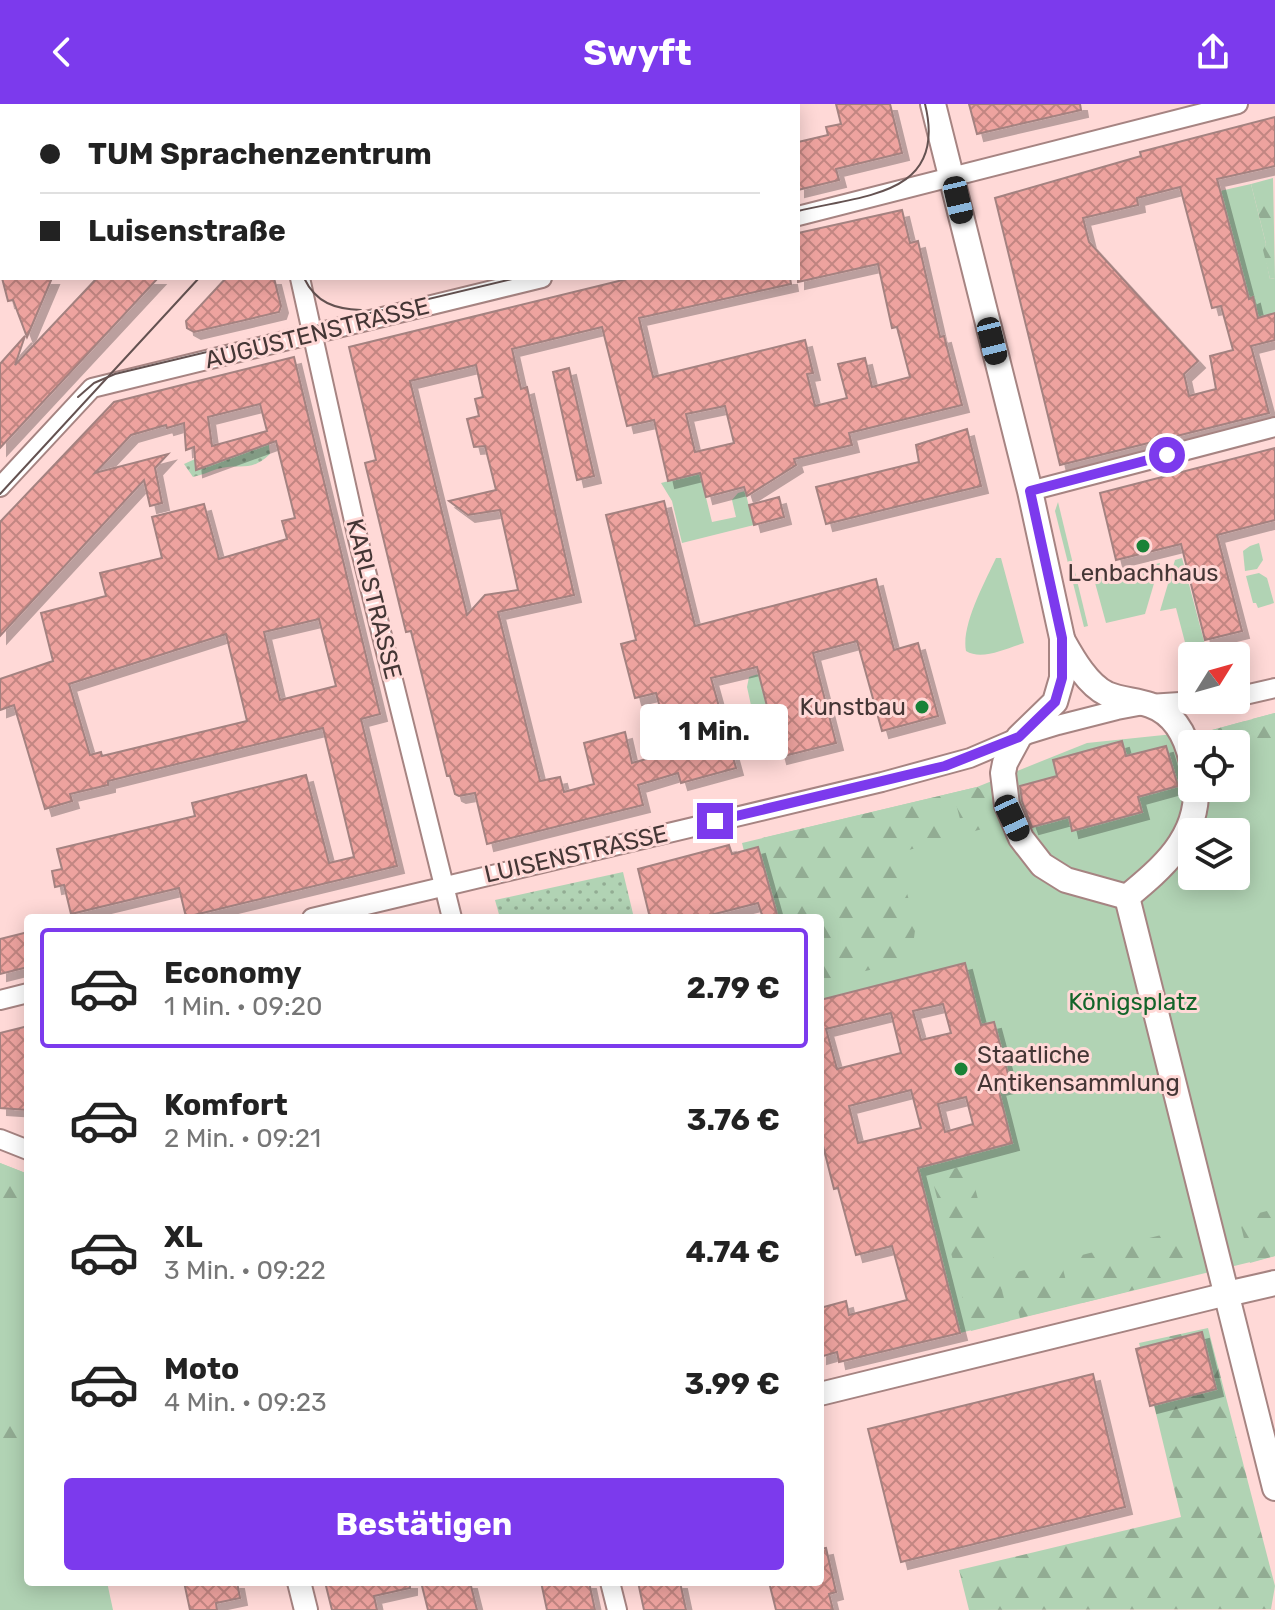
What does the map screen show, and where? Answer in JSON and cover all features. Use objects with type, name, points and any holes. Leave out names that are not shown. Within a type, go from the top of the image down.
[{"type":"main road","points":[[933,104],[1030,491],[1062,638],[1062,678],[1055,702],[1019,737],[1005,763],[1003,773],[1007,805],[1021,838],[1032,854],[1053,873],[1093,889],[1127,897]]},
{"type":"main road","points":[[1062,638],[1078,666],[1102,690],[1165,712],[1180,730]]},
{"type":"main road","points":[[1127,897],[1169,859],[1184,840],[1193,818],[1195,802]]},
{"type":"main road","points":[[1127,897],[1275,1488]]},
{"type":"main road","points":[[1227,1294],[1275,1283]]},
{"type":"street","points":[[800,215],[1238,104]]},
{"type":"street","name":"KARLSTRASSE","points":[[300,280],[358,539],[451,914]]},
{"type":"street","name":"AUGUSTENSTRASSE","points":[[0,487],[92,388],[534,280]]},
{"type":"street","points":[[1030,491],[1275,427]]},
{"type":"street","points":[[1250,694],[1275,688]]},
{"type":"street","name":"LUISENSTRASSE","points":[[328,914],[882,782],[970,758],[1019,737],[1117,710],[1178,702]]},
{"type":"street","points":[[0,1000],[24,994]]},
{"type":"street","points":[[0,1139],[24,1148]]},
{"type":"street","points":[[824,1393],[1227,1294]]},
{"type":"street","points":[[300,1586],[306,1610]]},
{"type":"street","points":[[611,1586],[617,1610]]},
{"type":"green space","points":[[1273,178],[1275,278],[1270,279],[1263,250],[1266,244],[1251,184]]},
{"type":"green space","points":[[1251,184],[1266,244],[1264,250],[1270,279],[1275,278],[1275,313],[1258,318],[1253,298],[1249,299],[1220,191]]},
{"type":"green space","points":[[263,432],[267,432],[270,454],[256,464],[225,467],[193,477],[184,464],[195,459],[197,470],[267,444]]},
{"type":"green space","points":[[700,473],[712,522],[736,517],[732,500],[745,491],[754,525],[682,543],[672,501],[661,483]]},
{"type":"green space","points":[[1058,502],[1088,626],[1084,627],[1055,511]]},
{"type":"green space","points":[[1259,543],[1263,560],[1257,569],[1245,571],[1243,551]]},
{"type":"green space","points":[[996,558],[1001,558],[1024,643],[995,653],[972,654],[966,651],[967,629]]},
{"type":"green space","points":[[1182,558],[1204,642],[1185,642],[1176,608],[1160,611],[1175,560]]},
{"type":"green space","points":[[1160,563],[1145,614],[1106,623],[1094,579]]},
{"type":"green space","points":[[1259,573],[1267,578],[1274,603],[1258,608],[1253,603],[1246,576]]},
{"type":"green space","points":[[765,672],[761,685],[771,724],[756,728],[747,687],[749,677]]},
{"type":"green space","name":"Königsplatz","points":[[1275,713],[1275,1256],[960,1333],[918,1168],[1012,1143],[998,1088],[1011,1085],[994,1022],[981,1025],[964,963],[824,999],[824,914],[817,914],[762,838],[977,787],[1087,743],[1178,734],[1178,802],[1250,802],[1250,730],[1212,730]]},
{"type":"green space","points":[[1275,713],[1275,756],[1262,760],[1252,719]]},
{"type":"green space","points":[[1245,721],[1247,730],[1212,730]]},
{"type":"green space","points":[[1250,741],[1255,761],[1250,762]]},
{"type":"green space","points":[[977,787],[983,791],[993,826],[964,834],[955,800],[937,804],[947,839],[895,854],[916,923],[914,938],[919,958],[824,981],[824,914],[777,914],[758,847],[744,851],[742,843]]},
{"type":"green space","points":[[623,872],[633,914],[499,914],[495,900]]},
{"type":"green space","points":[[0,1163],[24,1172],[24,1586],[108,1586],[113,1610],[0,1610]]},
{"type":"green space","points":[[0,1163],[24,1172],[24,1220],[1,1226]]},
{"type":"green space","points":[[969,1165],[1010,1321],[971,1331],[931,1174]]},
{"type":"green space","points":[[1275,1209],[1275,1256],[1250,1263],[1239,1218]]},
{"type":"green space","points":[[1181,1230],[1193,1275],[1082,1303],[1070,1258]]},
{"type":"green space","points":[[1061,1261],[1072,1305],[1020,1318],[1009,1274]]},
{"type":"green space","points":[[1208,1328],[1275,1586],[1271,1609],[969,1610],[959,1570],[1181,1517],[1139,1343]]},
{"type":"green space","points":[[24,1399],[24,1457],[0,1448],[0,1413],[17,1415]]},
{"type":"building","points":[[836,104],[890,104],[902,153],[836,169],[839,180],[800,190],[800,142],[828,135],[826,127],[841,124]]},
{"type":"building","points":[[969,104],[1080,104],[1081,110],[977,134]]},
{"type":"building","points":[[1275,117],[1275,166],[1217,179],[1249,299],[1253,297],[1258,318],[1275,313],[1275,340],[1251,346],[1269,413],[1060,465],[995,198],[1141,156],[1140,152]],"holes":[[[1180,187],[1212,308],[1221,306],[1233,350],[1210,356],[1216,389],[1189,396],[1184,374],[1198,361],[1089,242],[1083,218],[1138,205],[1137,198]]]},
{"type":"building","points":[[902,210],[910,243],[918,241],[940,337],[944,336],[962,405],[849,433],[852,445],[794,459],[796,465],[747,496],[744,487],[706,497],[700,473],[668,481],[654,420],[627,426],[602,327],[512,349],[521,389],[527,387],[574,595],[498,612],[540,781],[560,777],[564,792],[594,784],[584,743],[625,732],[632,763],[672,752],[656,693],[635,698],[621,644],[636,640],[606,515],[664,501],[695,626],[876,579],[894,650],[918,643],[938,716],[882,731],[857,641],[813,653],[836,743],[780,757],[757,667],[711,678],[736,768],[681,783],[678,773],[638,785],[643,805],[487,844],[475,793],[455,794],[450,776],[447,776],[411,631],[406,632],[365,463],[376,460],[349,347],[623,280],[790,280],[791,284],[639,318],[653,377],[805,340],[813,373],[807,374],[815,406],[847,398],[838,364],[865,358],[872,387],[910,377],[897,327],[892,328],[878,264],[798,282],[800,233]],"holes":[[[476,365],[483,397],[475,399],[479,416],[467,419],[474,447],[485,446],[496,490],[449,501],[468,515],[500,510],[518,590],[485,595],[467,615],[410,381]],[[725,406],[734,443],[695,452],[686,414]]]},
{"type":"building","points":[[3,280],[51,280],[27,337],[13,300],[8,301]]},
{"type":"building","points":[[95,280],[156,280],[0,448],[0,364],[25,336],[15,365]]},
{"type":"building","points":[[224,280],[274,280],[281,306],[279,312],[194,332],[187,328],[186,321]]},
{"type":"building","points":[[294,357],[380,714],[361,719],[397,866],[198,914],[185,914],[179,888],[71,914],[64,885],[55,887],[52,871],[62,869],[57,849],[195,816],[192,803],[306,775],[329,863],[354,857],[323,728],[108,781],[108,785],[70,794],[72,801],[45,809],[14,705],[0,710],[0,679],[53,661],[41,613],[106,596],[100,573],[162,558],[152,517],[204,504],[219,559],[287,539],[282,521],[295,518],[276,441],[196,470],[194,447],[186,450],[184,423],[131,435],[95,473],[168,454],[155,468],[162,503],[150,506],[144,480],[0,636],[0,522],[114,402]],"holes":[[[260,404],[267,431],[212,446],[208,417]],[[319,619],[336,686],[280,700],[264,632]],[[226,634],[247,721],[102,756],[101,752],[90,755],[69,684]]]},
{"type":"building","points":[[569,368],[594,476],[577,480],[553,372]]},
{"type":"building","points":[[967,429],[981,486],[826,524],[816,487],[919,462],[916,445]]},
{"type":"building","name":"Lenbachhaus","points":[[1275,448],[1275,520],[1217,535],[1242,631],[1205,640],[1181,544],[1116,560],[1100,493]]},
{"type":"building","points":[[779,497],[784,517],[754,525],[749,505]]},
{"type":"building","points":[[1122,741],[1126,756],[1166,746],[1178,786],[1138,797],[1142,812],[1072,831],[1069,817],[1032,827],[1020,786],[1057,776],[1053,760]]},
{"type":"building","points":[[729,845],[732,854],[758,847],[777,914],[762,914],[758,903],[715,914],[649,914],[638,869]]},
{"type":"building","points":[[24,933],[24,968],[0,974],[0,939]]},
{"type":"building","points":[[965,963],[981,1025],[994,1022],[1011,1085],[998,1088],[1012,1143],[918,1168],[960,1333],[839,1362],[837,1352],[824,1356],[824,1307],[846,1301],[849,1315],[907,1300],[892,1246],[856,1255],[838,1188],[834,1189],[824,1150],[824,999]],"holes":[[[943,1004],[951,1033],[921,1040],[913,1011]],[[891,1013],[901,1053],[837,1069],[826,1029]],[[911,1090],[921,1128],[858,1143],[849,1106]],[[966,1097],[973,1124],[945,1132],[938,1104]]]},
{"type":"building","points":[[24,1027],[24,1110],[0,1108],[0,1033]]},
{"type":"building","points":[[1202,1332],[1216,1389],[1150,1406],[1136,1349]]},
{"type":"building","points":[[1093,1374],[1125,1507],[901,1562],[868,1429]]},
{"type":"building","points":[[824,1548],[836,1592],[829,1594],[833,1610],[776,1610],[770,1586],[824,1586]]},
{"type":"building","points":[[185,1586],[238,1586],[240,1598],[216,1603],[217,1610],[190,1610]]},
{"type":"building","points":[[326,1586],[410,1586],[374,1596],[377,1610],[332,1610]]},
{"type":"building","points":[[422,1586],[471,1586],[477,1610],[428,1610]]},
{"type":"building","points":[[542,1586],[590,1586],[595,1610],[547,1610]]},
{"type":"building","points":[[639,1586],[681,1586],[686,1610],[644,1610]]},
{"type":"tram line","points":[[800,211],[873,194],[894,186],[912,174],[924,157],[929,134],[925,104]]},
{"type":"tram line","points":[[0,494],[197,280]]},
{"type":"tram line","points":[[305,280],[314,293],[327,303],[361,310]]},
{"type":"tram line","points":[[78,397],[94,383],[115,374],[508,280]]},
{"type":"place","name":"Lenbachhaus","points":[[1143,546]]},
{"type":"place","name":"Kunstbau","points":[[922,707]]},
{"type":"place","name":"Staatliche Antikensammlung","points":[[961,1069]]},
{"type":"route","points":[[715,821],[945,766],[1019,737],[1055,702],[1063,662],[1062,638],[1030,491],[1167,455]]}]
